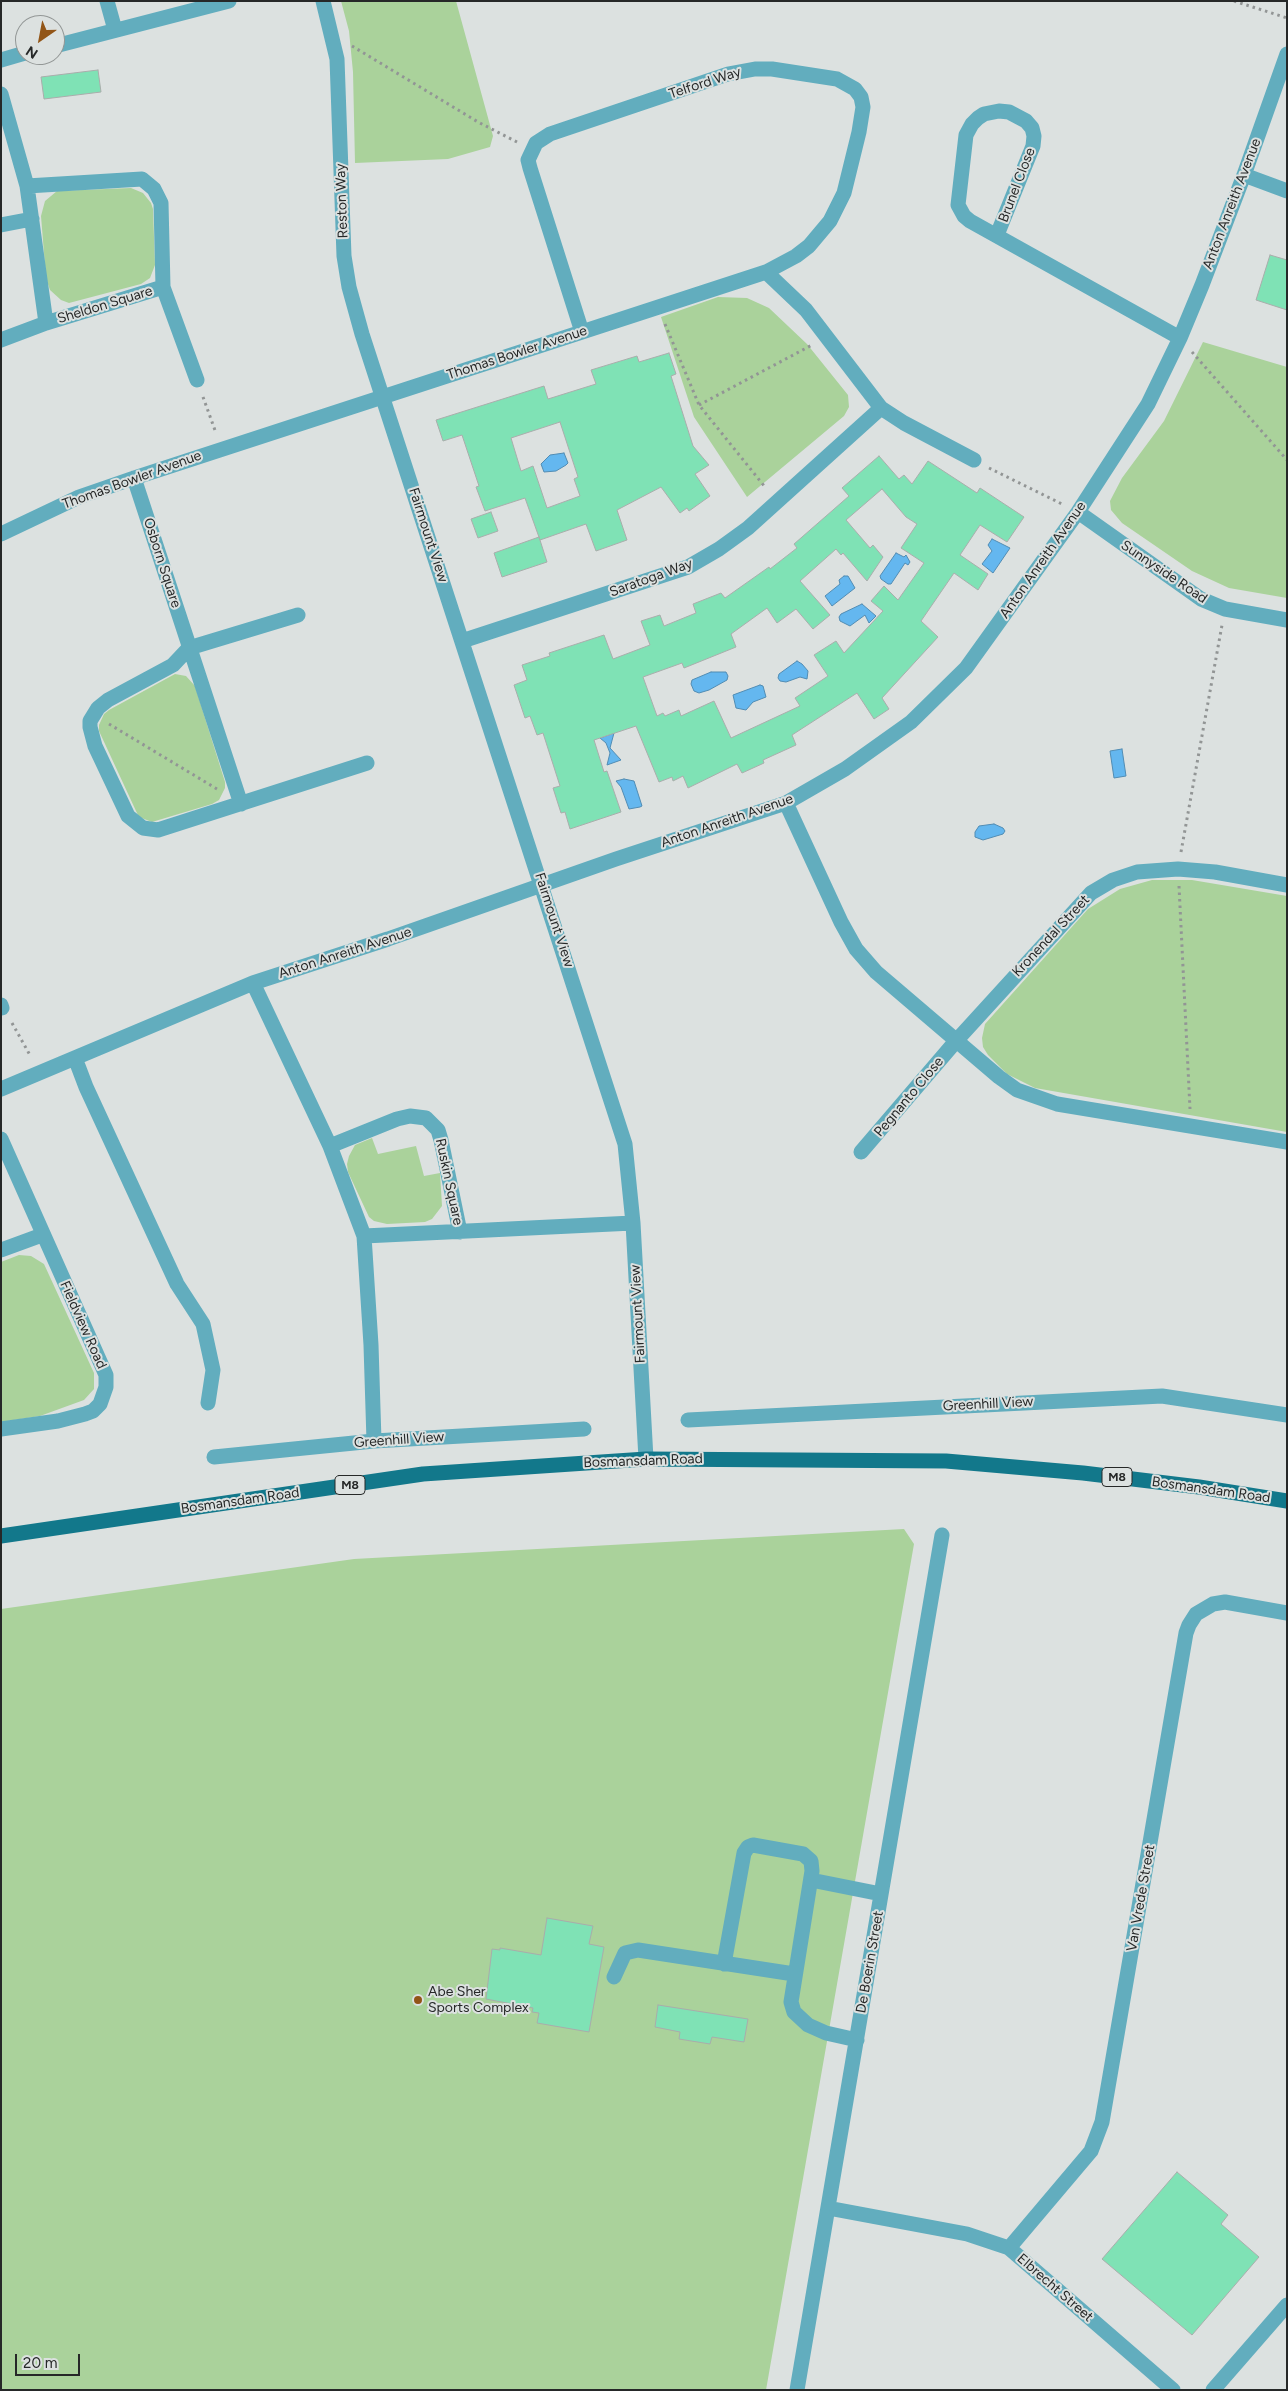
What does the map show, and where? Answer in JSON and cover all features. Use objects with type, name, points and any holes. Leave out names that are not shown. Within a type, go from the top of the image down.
[{"type":"main road","name":"Bosmansdam Road","points":[[1,1536],[424,1474],[646,1459],[946,1461],[1083,1473],[1200,1487],[1287,1501]]},
{"type":"street","points":[[108,1],[115,30]]},
{"type":"street","points":[[65,43],[229,1]]},
{"type":"street","name":"Reston Way","points":[[323,1],[337,59],[344,256],[357,316],[383,397]]},
{"type":"street","name":"Anton Anreith Avenue","points":[[1,1089],[253,982],[388,940],[542,885],[786,803],[845,768],[911,722],[966,668],[1078,512],[1148,404],[1180,338],[1244,175],[1287,54]]},
{"type":"street","points":[[1,60],[15,56]]},
{"type":"street","name":"Telford Way","points":[[531,150],[540,138],[550,134],[728,74],[755,69],[772,69],[837,79],[848,84],[861,97],[863,107],[844,193],[838,208],[821,234],[809,246],[796,256],[766,272]]},
{"type":"street","name":"Sheldon Square","points":[[1,94],[27,186],[46,323]]},
{"type":"street","name":"Brunel Close","points":[[997,235],[1033,146],[1034,136],[1032,128],[1019,116],[999,111],[984,114],[968,130],[962,157],[958,205],[964,216],[970,221],[1180,338]]},
{"type":"street","points":[[531,150],[528,160],[530,168],[582,332]]},
{"type":"street","points":[[1244,175],[1287,191]]},
{"type":"street","name":"Sheldon Square","points":[[27,186],[116,179],[142,179],[148,182],[161,203],[163,287],[197,380]]},
{"type":"street","points":[[1,224],[32,219]]},
{"type":"street","points":[[766,272],[806,310],[881,408],[912,428],[974,460]]},
{"type":"street","name":"Thomas Bowler Avenue","points":[[1,534],[79,497],[221,448],[766,272]]},
{"type":"street","name":"Sheldon Square","points":[[1,340],[46,323],[163,287]]},
{"type":"street","name":"Fairmount View","points":[[383,397],[625,1144],[633,1223],[646,1459]]},
{"type":"street","name":"Saratoga Way","points":[[462,641],[688,567],[719,550],[748,528],[881,408]]},
{"type":"street","name":"Osborn Square","points":[[134,478],[240,804]]},
{"type":"street","name":"Sunnyside Road","points":[[1078,512],[1201,599],[1224,610],[1287,620]]},
{"type":"street","points":[[298,615],[189,648],[173,665],[108,700],[93,715],[90,727],[95,746],[128,816],[143,828],[158,830],[367,763]]},
{"type":"street","points":[[786,803],[840,922],[856,949],[876,972],[999,1077],[1017,1090],[1057,1104],[1287,1142]]},
{"type":"street","name":"Kronendal Street","points":[[956,1041],[1091,892],[1113,880],[1137,872],[1178,868],[1287,884]]},
{"type":"street","points":[[253,982],[330,1146],[364,1236],[371,1345],[374,1441]]},
{"type":"street","name":"Pegnanto Close","points":[[861,1152],[956,1041]]},
{"type":"street","points":[[75,1058],[90,1096],[177,1284],[203,1324],[213,1370],[208,1404]]},
{"type":"street","name":"Ruskin Square","points":[[330,1146],[397,1118],[410,1116],[426,1118],[438,1130],[441,1140],[460,1232]]},
{"type":"street","name":"Fieldview Road","points":[[1,1139],[42,1235],[106,1375],[106,1386],[100,1404],[93,1410],[58,1421],[1,1429]]},
{"type":"street","name":"Ruskin Square","points":[[364,1236],[633,1223]]},
{"type":"street","points":[[1,1250],[42,1235]]},
{"type":"street","name":"Greenhill View","points":[[688,1420],[1162,1396],[1287,1416]]},
{"type":"street","name":"Greenhill View","points":[[214,1457],[374,1441],[584,1428]]},
{"type":"street","name":"De Boerin Street","points":[[797,2390],[942,1535]]},
{"type":"street","name":"Van Vrede Street","points":[[1010,2248],[1091,2151],[1102,2122],[1184,1643],[1189,1625],[1196,1614],[1206,1607],[1219,1603],[1287,1613]]},
{"type":"street","points":[[724,1964],[744,1853],[750,1846],[803,1854],[811,1861],[811,1880],[794,1974],[791,2002],[794,2012],[800,2019],[826,2032],[857,2040]]},
{"type":"street","points":[[811,1880],[881,1894]]},
{"type":"street","points":[[614,1977],[625,1954],[632,1950],[794,1974]]},
{"type":"street","name":"Elbrecht Street","points":[[828,2208],[967,2234],[1010,2248],[1173,2390]]},
{"type":"street","points":[[1212,2390],[1287,2305]]},
{"type":"path","points":[[1234,1],[1287,18]]},
{"type":"path","points":[[330,33],[478,122],[531,150]]},
{"type":"path","points":[[658,307],[699,404],[777,502]]},
{"type":"path","points":[[699,404],[828,337]]},
{"type":"path","points":[[1180,338],[1287,460]]},
{"type":"path","points":[[197,380],[221,448]]},
{"type":"path","points":[[974,460],[1078,512]]},
{"type":"path","points":[[1190,1126],[1178,868],[1224,610]]},
{"type":"path","points":[[93,715],[240,804]]},
{"type":"path","points":[[2,1007],[41,1072]]},
{"type":"green space","points":[[341,1],[456,1],[493,136],[490,147],[448,159],[355,163],[353,72],[349,31]]},
{"type":"green space","points":[[131,188],[143,193],[153,209],[155,265],[150,278],[141,284],[69,303],[61,300],[50,290],[46,278],[41,216],[45,201],[57,191]]},
{"type":"green space","points":[[718,297],[747,298],[769,308],[807,344],[848,395],[849,407],[844,416],[747,497],[694,417],[661,317]]},
{"type":"green space","points":[[1203,342],[1287,367],[1287,598],[1229,588],[1192,571],[1122,523],[1111,510],[1110,501],[1122,478],[1164,421]]},
{"type":"green space","points":[[175,674],[186,676],[195,686],[225,782],[225,788],[219,800],[212,804],[152,822],[139,817],[99,731],[99,725],[104,714],[109,710]]},
{"type":"green space","points":[[1152,880],[1192,880],[1287,896],[1287,1132],[1035,1088],[1007,1074],[988,1055],[983,1047],[982,1038],[985,1024],[1088,909],[1120,889]]},
{"type":"green space","points":[[372,1138],[378,1154],[416,1146],[424,1176],[440,1173],[442,1206],[432,1219],[425,1222],[387,1224],[374,1221],[369,1217],[348,1172],[347,1164],[355,1145]]},
{"type":"green space","points":[[19,1255],[31,1256],[44,1264],[94,1373],[94,1389],[84,1400],[40,1416],[1,1422],[1,1262]]},
{"type":"green space","name":"Abe Sher Sports Complex","points":[[904,1529],[914,1544],[766,2390],[1,2390],[1,1609],[354,1559]]},
{"type":"water","points":[[564,453],[568,463],[566,465],[556,471],[544,472],[541,464],[550,455]]},
{"type":"water","points":[[992,539],[1010,548],[993,573],[982,564],[992,551],[988,545]]},
{"type":"water","points":[[896,553],[904,557],[906,555],[910,562],[908,565],[905,563],[891,584],[888,584],[880,576]]},
{"type":"water","points":[[844,576],[848,576],[855,588],[832,606],[825,596],[840,584],[839,580]]},
{"type":"water","points":[[862,604],[876,616],[869,623],[865,615],[850,626],[840,621],[839,617],[841,614]]},
{"type":"water","points":[[797,661],[808,671],[807,679],[800,677],[786,682],[780,681],[778,678],[779,674]]},
{"type":"water","points":[[711,672],[726,672],[727,680],[709,690],[699,693],[694,691],[691,684],[692,680]]},
{"type":"water","points":[[760,685],[763,686],[766,697],[753,702],[746,710],[736,708],[733,695]]},
{"type":"water","points":[[614,733],[610,748],[621,760],[607,765],[610,753],[606,743],[600,738]]},
{"type":"water","points":[[1122,749],[1126,776],[1114,778],[1110,751]]},
{"type":"water","points":[[624,779],[634,781],[642,806],[629,809],[621,787],[616,781]]},
{"type":"water","points":[[994,824],[1003,828],[1005,831],[1003,834],[983,840],[975,837],[975,832],[979,826]]},
{"type":"building","points":[[98,70],[101,92],[44,99],[41,77]]},
{"type":"building","points":[[1270,255],[1287,260],[1287,310],[1256,300]]},
{"type":"building","points":[[669,353],[676,374],[671,376],[693,446],[709,465],[695,474],[710,496],[689,511],[687,508],[680,513],[661,487],[617,510],[627,540],[596,551],[586,524],[540,540],[525,498],[485,511],[476,487],[479,486],[462,435],[443,441],[436,420],[544,386],[548,399],[596,384],[591,370],[637,356],[639,362]],"holes":[[[560,422],[578,477],[574,479],[580,496],[547,508],[533,466],[521,471],[511,438]]]},
{"type":"building","points":[[879,456],[899,479],[904,475],[912,484],[928,461],[977,493],[980,488],[1024,517],[1007,542],[980,525],[960,555],[988,574],[978,590],[954,573],[921,621],[938,637],[882,698],[889,709],[874,719],[857,693],[792,735],[796,745],[763,760],[764,763],[742,773],[737,764],[688,788],[683,776],[673,781],[672,777],[659,782],[636,726],[594,740],[604,772],[607,771],[621,812],[570,829],[565,812],[561,813],[553,788],[560,786],[543,733],[537,735],[530,716],[525,718],[514,685],[527,680],[522,665],[550,656],[549,653],[604,635],[613,659],[650,645],[641,621],[660,615],[664,626],[696,613],[693,604],[721,593],[725,598],[769,567],[770,569],[797,548],[794,544],[849,496],[842,488]],"holes":[[[882,489],[906,517],[917,524],[901,548],[924,563],[898,600],[884,586],[871,601],[883,611],[844,653],[836,641],[814,655],[828,676],[795,698],[800,706],[731,738],[714,701],[681,716],[679,710],[665,716],[663,713],[657,716],[643,677],[682,663],[684,668],[736,647],[731,634],[767,608],[777,623],[796,609],[813,629],[830,615],[800,581],[836,549],[841,555],[843,553],[867,581],[883,557],[873,545],[870,548],[846,520]]]},
{"type":"building","points":[[491,512],[498,531],[478,538],[471,519]]},
{"type":"building","points":[[539,537],[547,562],[502,577],[494,553]]},
{"type":"building","points":[[547,1918],[593,1926],[589,1944],[604,1947],[589,2032],[537,2023],[539,2013],[532,2012],[533,2008],[486,1999],[492,1949],[500,1950],[500,1948],[541,1955]]},
{"type":"building","points":[[658,2005],[748,2019],[744,2042],[712,2037],[710,2044],[679,2039],[680,2032],[655,2027]]},
{"type":"building","points":[[1177,2172],[1228,2215],[1221,2224],[1259,2257],[1192,2335],[1102,2259]]},
{"type":"place","name":"Abe Sher Sports Complex","points":[[418,2000]]}]
